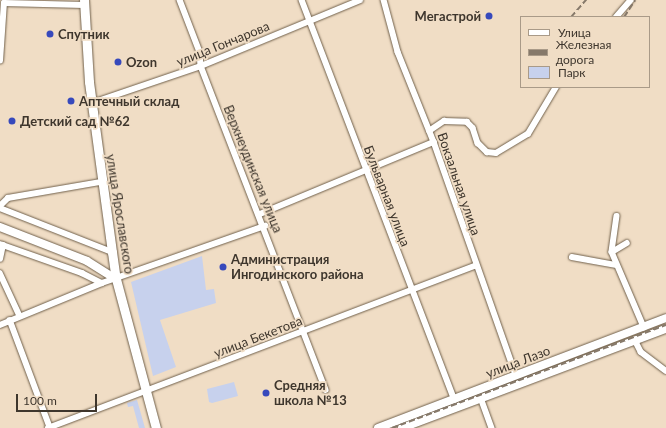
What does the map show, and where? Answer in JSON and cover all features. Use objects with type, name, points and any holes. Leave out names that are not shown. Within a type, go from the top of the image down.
[{"type":"main road","name":"улица Ярославского","points":[[84,3],[92,103],[101,182],[116,279],[156,428]]},
{"type":"main road","points":[[0,227],[88,261],[116,279]]},
{"type":"main road","name":"улица Лазо","points":[[378,428],[455,400],[516,375],[666,318]]},
{"type":"main road","name":"улица Лазо","points":[[402,428],[666,329]]},
{"type":"street","name":"Верхнеудинская улица","points":[[180,0],[200,52],[201,66],[260,214],[326,390]]},
{"type":"street","name":"Бульварная улица","points":[[302,0],[365,170],[455,400]]},
{"type":"street","name":"улица Гончарова","points":[[92,103],[201,66],[360,0]]},
{"type":"street","name":"Вокзальная улица","points":[[384,0],[398,52],[434,142],[475,266],[516,375]]},
{"type":"street","points":[[617,16],[631,0]]},
{"type":"street","points":[[0,61],[4,3],[84,3]]},
{"type":"street","points":[[429,131],[444,121],[467,122],[473,128],[478,143],[487,152],[496,153],[528,134],[555,88]]},
{"type":"street","points":[[260,214],[434,142]]},
{"type":"street","points":[[101,182],[8,198],[0,207],[112,252]]},
{"type":"street","points":[[617,216],[612,252],[616,265],[644,327]]},
{"type":"street","points":[[0,325],[102,283],[264,226]]},
{"type":"street","points":[[612,252],[627,243]]},
{"type":"street","points":[[0,259],[1,244],[82,273],[102,283]]},
{"type":"street","points":[[572,257],[616,265]]},
{"type":"street","name":"улица Бекетова","points":[[49,428],[305,331],[411,288],[475,266]]},
{"type":"street","points":[[0,273],[20,316]]},
{"type":"street","points":[[10,320],[49,428]]},
{"type":"street","points":[[635,340],[641,352],[666,371]]},
{"type":"street","points":[[481,398],[492,428]]},
{"type":"green space","points":[[202,256],[206,290],[214,289],[216,303],[160,320],[176,367],[153,376],[131,282]]},
{"type":"green space","points":[[234,382],[238,396],[212,403],[209,402],[207,389]]},
{"type":"green space","points":[[137,400],[145,428],[139,428],[133,406],[128,407],[127,403]]},
{"type":"railway","points":[[572,16],[586,0]]},
{"type":"railway","points":[[625,16],[635,0]]},
{"type":"railway","points":[[392,428],[666,325]]},
{"type":"place","name":"Мегастрой","points":[[489,16]]},
{"type":"place","name":"Спутник","points":[[50,34]]},
{"type":"place","name":"Ozon","points":[[118,62]]},
{"type":"place","name":"Аптечный склад","points":[[71,101]]},
{"type":"place","name":"Детский сад №62","points":[[12,121]]},
{"type":"place","name":"Администрация Ингодинского района","points":[[223,267]]},
{"type":"place","name":"Средняя школа №13","points":[[266,393]]}]
